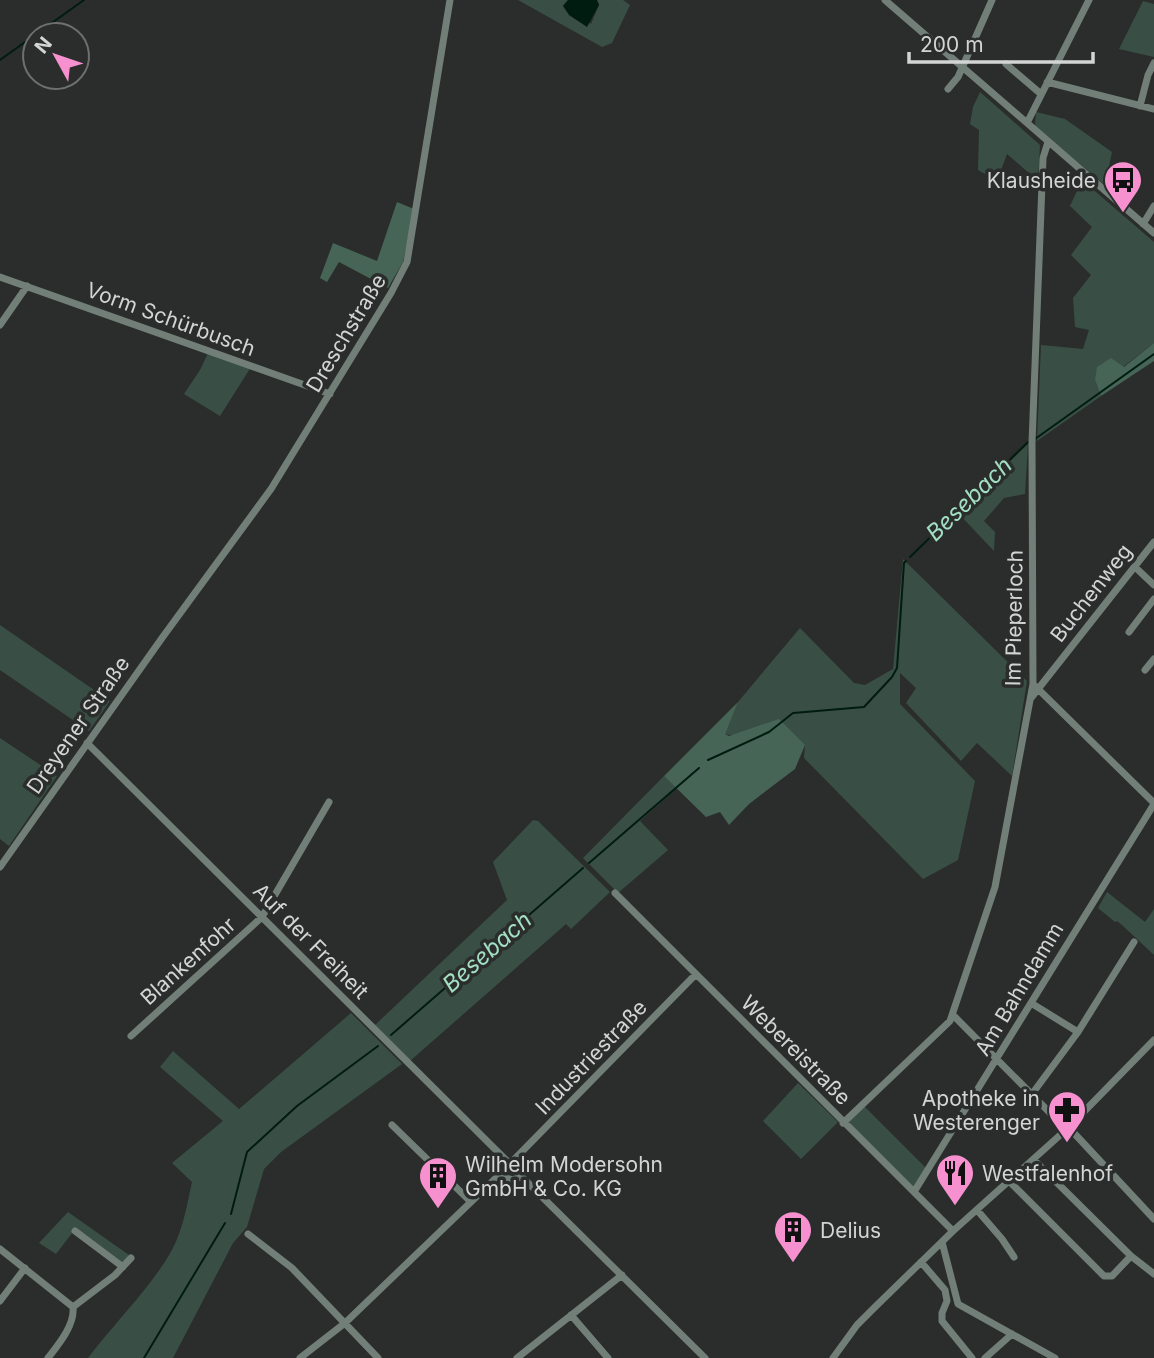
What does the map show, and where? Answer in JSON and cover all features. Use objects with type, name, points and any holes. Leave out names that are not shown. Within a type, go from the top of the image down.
[{"type":"street","name":"Dreschstraße","points":[[162,638],[271,489],[391,293],[407,262],[450,0]]},
{"type":"street","points":[[885,0],[1154,233]]},
{"type":"street","points":[[948,89],[992,0]]},
{"type":"street","points":[[1027,123],[1090,0]]},
{"type":"street","points":[[1140,106],[1154,63]]},
{"type":"street","points":[[1006,64],[1041,94]]},
{"type":"street","points":[[1047,82],[1154,110]]},
{"type":"street","name":"Im Pieperloch","points":[[1035,686],[1032,443],[1043,158],[1048,142]]},
{"type":"street","points":[[1143,224],[1154,206]]},
{"type":"street","name":"Vorm Schürbusch","points":[[0,277],[330,394]]},
{"type":"street","points":[[0,325],[27,286]]},
{"type":"street","name":"Buchenweg","points":[[1031,699],[1035,686],[1154,542]]},
{"type":"street","points":[[1135,567],[1154,585]]},
{"type":"street","points":[[1129,632],[1154,598]]},
{"type":"street","name":"Dreyener Straße","points":[[0,867],[162,638]]},
{"type":"street","points":[[1145,670],[1154,659]]},
{"type":"street","points":[[1035,686],[1154,803]]},
{"type":"street","name":"Im Pieperloch","points":[[843,1123],[953,1015],[995,887],[1031,699]]},
{"type":"street","name":"Auf der Freiheit","points":[[86,743],[510,1164]]},
{"type":"street","name":"Blankenfohr","points":[[131,1036],[262,918],[329,802]]},
{"type":"street","name":"Am Bahndamm","points":[[914,1192],[1154,803]]},
{"type":"street","name":"Webereistraße","points":[[615,893],[953,1231]]},
{"type":"street","points":[[1032,1094],[1078,1032],[1134,942]]},
{"type":"street","name":"Industriestraße","points":[[300,1358],[345,1323],[498,1176],[696,974]]},
{"type":"street","points":[[1031,1003],[1078,1032]]},
{"type":"street","points":[[953,1015],[1068,1128],[1154,1219]]},
{"type":"street","points":[[833,1358],[857,1325],[953,1231],[1068,1128],[1154,1040]]},
{"type":"street","points":[[393,1125],[471,1202]]},
{"type":"street","points":[[1034,1160],[1131,1256],[1154,1274]]},
{"type":"street","points":[[510,1164],[518,1168],[521,1176],[705,1358]]},
{"type":"street","points":[[498,1176],[513,1180],[521,1176]]},
{"type":"street","points":[[1009,1181],[1104,1276],[1112,1276],[1131,1256]]},
{"type":"street","points":[[977,1210],[1014,1257]]},
{"type":"street","points":[[75,1231],[123,1267]]},
{"type":"street","points":[[248,1234],[292,1268],[378,1358]]},
{"type":"street","points":[[944,1240],[958,1304],[1055,1358]]},
{"type":"street","points":[[0,1249],[73,1307]]},
{"type":"street","points":[[48,1358],[71,1322],[73,1307],[131,1258]]},
{"type":"street","points":[[921,1262],[945,1290],[947,1301],[942,1312],[942,1321],[972,1358]]},
{"type":"street","points":[[0,1301],[25,1268]]},
{"type":"street","points":[[519,1357],[622,1275]]},
{"type":"street","points":[[571,1315],[608,1358]]},
{"type":"street","points":[[985,1358],[1012,1334]]},
{"type":"shaded area","points":[[518,0],[568,0],[563,6],[591,24],[599,5],[597,0],[623,0],[630,5],[612,43],[602,47]]},
{"type":"shaded area","points":[[568,0],[597,0],[599,5],[587,27],[569,15],[563,6]]},
{"type":"shaded area","points":[[1143,1],[1154,4],[1154,57],[1119,49]]},
{"type":"shaded area","points":[[980,92],[1040,145],[1038,181],[1007,154],[997,181],[978,170],[979,130],[970,124],[973,107]]},
{"type":"shaded area","points":[[1036,112],[1065,119],[1112,152],[1105,185],[1035,126]]},
{"type":"shaded area","points":[[1082,180],[1154,242],[1154,343],[1123,367],[1095,380],[1101,396],[1037,441],[1041,345],[1083,349],[1089,330],[1075,327],[1073,298],[1091,275],[1071,255],[1092,227],[1070,206]]},
{"type":"shaded area","points":[[397,202],[414,209],[403,262],[388,288],[339,262],[327,282],[320,278],[333,243],[377,261]]},
{"type":"shaded area","points":[[1154,343],[1154,361],[1101,396],[1095,380],[1097,367],[1111,358],[1124,367]]},
{"type":"shaded area","points":[[208,353],[251,367],[220,416],[184,394]]},
{"type":"shaded area","points":[[1028,444],[1025,494],[1004,498],[984,521],[995,532],[994,551],[957,512]]},
{"type":"shaded area","points":[[903,559],[1027,681],[1012,776],[977,743],[961,761],[906,703],[916,688],[900,673],[900,704],[975,781],[958,860],[923,879],[804,758],[805,745],[724,734],[738,702],[800,628],[854,683],[865,685],[893,669]]},
{"type":"shaded area","points":[[0,625],[110,701],[89,731],[0,670]]},
{"type":"shaded area","points":[[738,702],[725,734],[729,736],[779,719],[805,745],[795,769],[749,804],[729,825],[720,812],[706,817],[664,776]]},
{"type":"shaded area","points":[[0,738],[57,776],[9,846],[0,839]]},
{"type":"shaded area","points":[[664,776],[677,788],[640,821],[668,850],[618,893],[583,858]]},
{"type":"shaded area","points":[[533,820],[538,821],[610,892],[571,929],[566,924],[410,1061],[375,1025],[507,900],[493,862]]},
{"type":"shaded area","points":[[1107,892],[1145,922],[1154,909],[1154,955],[1122,925],[1098,908]]},
{"type":"shaded area","points":[[351,1013],[402,1064],[281,1152],[264,1169],[247,1227],[233,1243],[173,1358],[88,1358],[153,1278],[176,1242],[192,1182],[172,1163],[223,1121],[160,1067],[173,1051],[239,1109]]},
{"type":"shaded area","points":[[798,1083],[838,1122],[801,1159],[763,1121]]},
{"type":"shaded area","points":[[864,1106],[926,1168],[914,1188],[848,1122]]},
{"type":"shaded area","points":[[68,1212],[129,1255],[123,1263],[76,1228],[56,1254],[39,1243]]},
{"type":"waterway","points":[[0,60],[84,0]]},
{"type":"waterway","name":"Besebach","points":[[1035,439],[1154,354]]},
{"type":"waterway","name":"Besebach","points":[[910,557],[1028,442]]},
{"type":"waterway","name":"Besebach","points":[[708,760],[769,732],[793,713],[864,707],[897,668],[906,561]]},
{"type":"waterway","name":"Besebach","points":[[589,863],[699,768]]},
{"type":"waterway","name":"Besebach","points":[[391,1035],[583,868]]},
{"type":"waterway","name":"Besebach","points":[[231,1214],[247,1152],[297,1106],[378,1046]]},
{"type":"waterway","name":"Besebach","points":[[144,1358],[225,1223]]},
{"type":"place","name":"Klausheide","points":[[1123,214]]},
{"type":"place","name":"Apotheke in Westerenger","points":[[1067,1144]]},
{"type":"place","name":"Westfalenhof","points":[[955,1207]]},
{"type":"place","name":"Wilhelm Modersohn GmbH & Co. KG","points":[[438,1210]]},
{"type":"place","name":"Delius","points":[[793,1264]]}]
